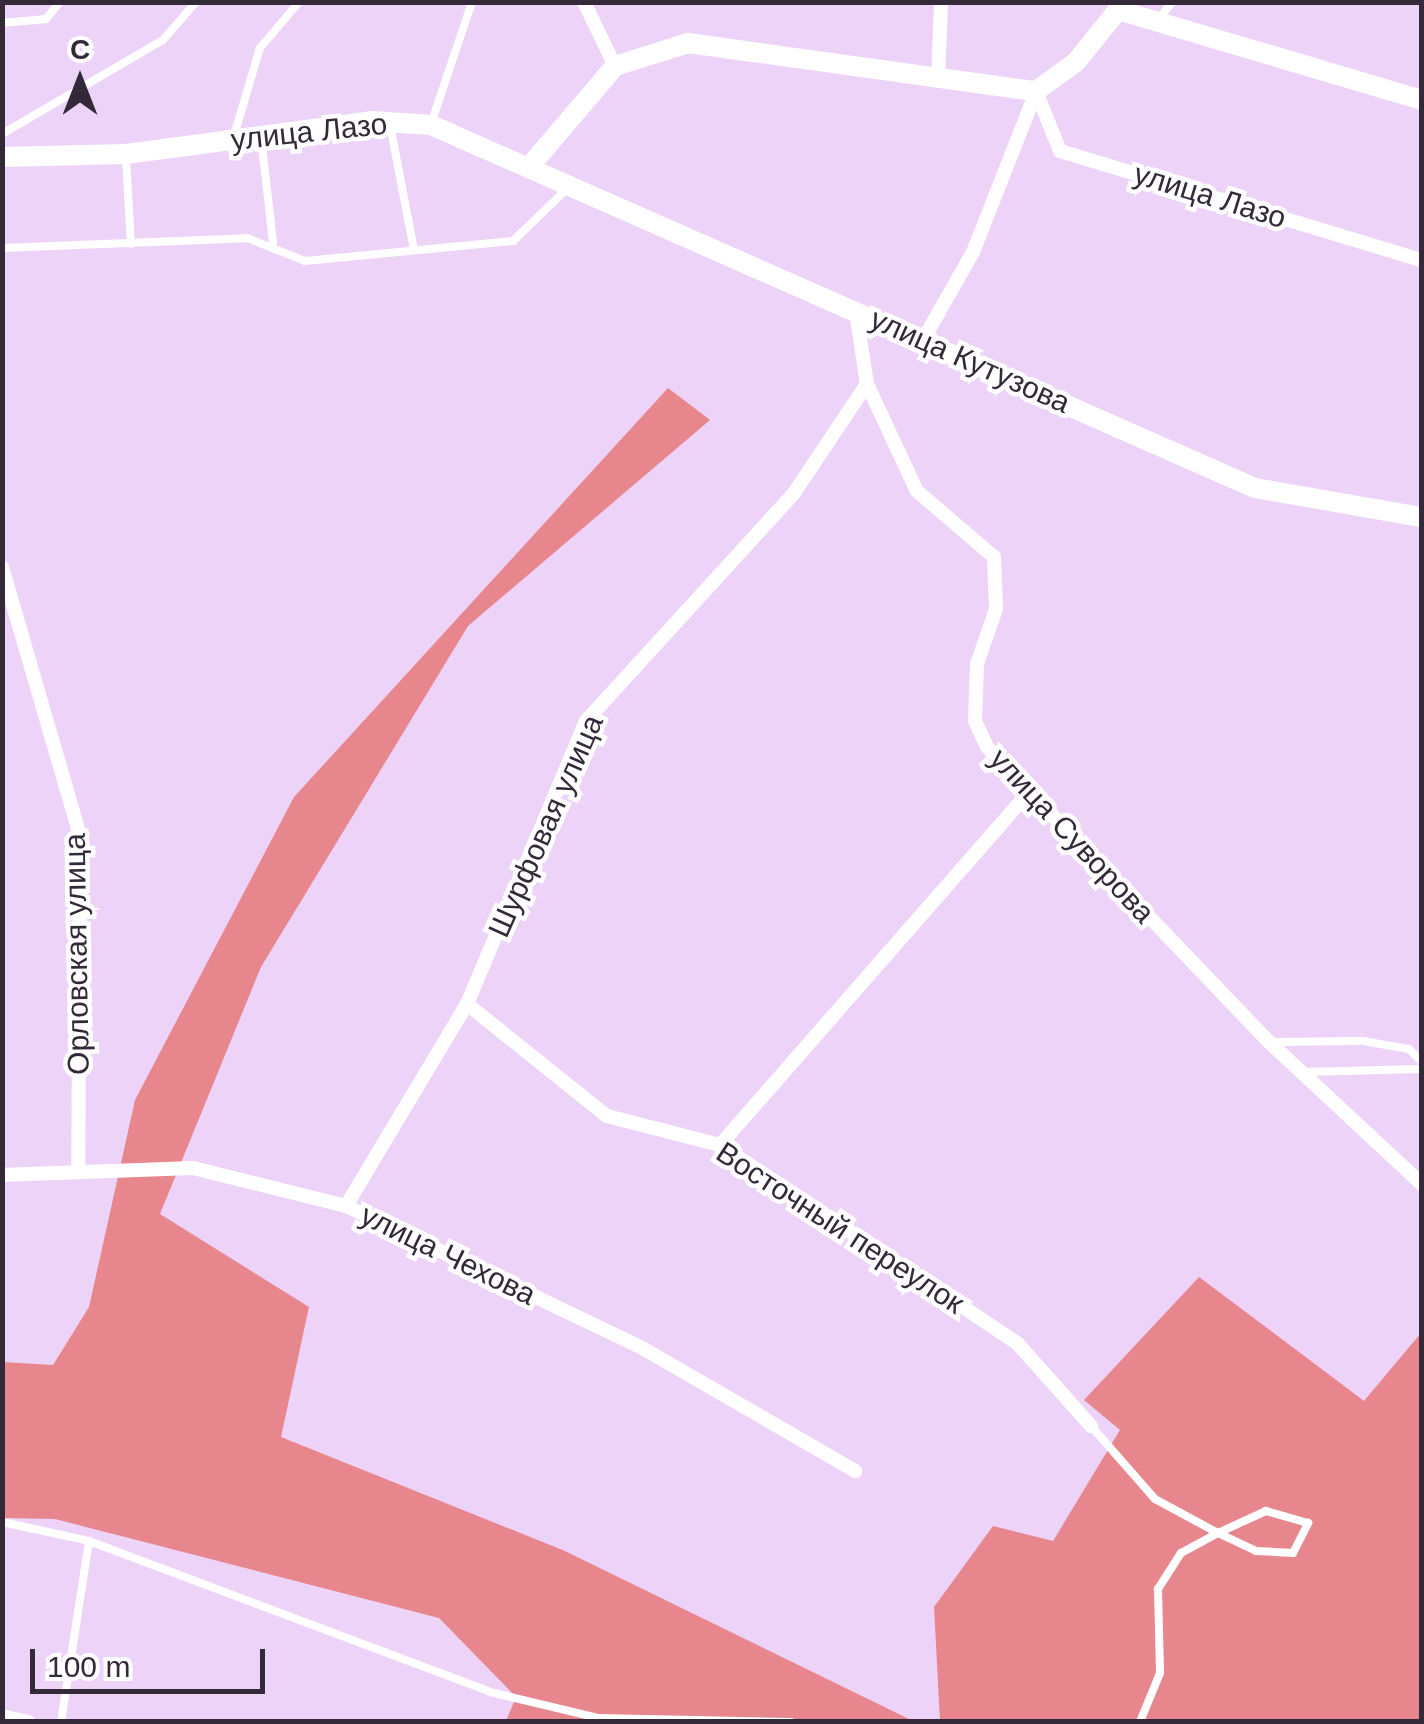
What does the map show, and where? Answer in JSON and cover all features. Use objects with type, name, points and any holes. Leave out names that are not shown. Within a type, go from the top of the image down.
[{"type":"street","points":[[584,2],[615,66]]},
{"type":"street","points":[[938,81],[941,2]]},
{"type":"street","points":[[922,340],[973,252],[1036,91],[1076,62],[1120,6],[1156,21],[1422,100]]},
{"type":"street","points":[[530,166],[615,66],[688,43],[737,44],[938,81],[1036,91]]},
{"type":"street","name":"улица Лазо","points":[[1036,91],[1060,151],[1422,260]]},
{"type":"street","name":"улица Лазо","points":[[2,157],[126,154],[389,121],[431,125],[530,166]]},
{"type":"street","name":"улица Кутузова","points":[[530,166],[1255,488],[1421,510]]},
{"type":"street","name":"улица Суворова","points":[[856,312],[867,384],[917,491],[994,557],[996,609],[977,664],[975,721],[1028,794],[1269,1042],[1415,1170],[1422,1184]]},
{"type":"street","name":"Шурфовая улица","points":[[346,1206],[467,1004],[586,721],[794,493],[867,384]]},
{"type":"street","name":"Орловская улица","points":[[2,567],[80,835],[78,1171]]},
{"type":"street","points":[[720,1145],[1028,794]]},
{"type":"street","name":"Восточный переулок","points":[[467,1004],[607,1116],[720,1145],[1018,1344],[1090,1426]]},
{"type":"street","name":"улица Чехова","points":[[2,1174],[193,1168],[346,1206],[644,1349],[855,1471]]},
{"type":"street","points":[[2,1716],[28,1722]]},
{"type":"lane","points":[[2,22],[46,19],[60,2]]},
{"type":"lane","points":[[2,134],[163,40],[196,2]]},
{"type":"lane","points":[[233,140],[260,48],[299,2]]},
{"type":"lane","points":[[431,125],[472,2]]},
{"type":"lane","points":[[1156,21],[1172,2]]},
{"type":"lane","points":[[389,121],[414,250]]},
{"type":"lane","points":[[261,136],[273,242]]},
{"type":"lane","points":[[126,154],[131,244]]},
{"type":"lane","points":[[2,248],[273,242],[305,261],[512,241],[571,185]]},
{"type":"lane","points":[[1269,1042],[1363,1041],[1410,1050],[1422,1062]]},
{"type":"lane","points":[[1301,1072],[1422,1070]]},
{"type":"lane","points":[[1090,1426],[1155,1499],[1218,1533],[1275,1556],[1293,1553],[1308,1522],[1266,1511],[1218,1533],[1181,1554],[1158,1588],[1160,1673],[1140,1722]]},
{"type":"lane","points":[[2,1522],[88,1541],[490,1692],[598,1718],[792,1722]]},
{"type":"lane","points":[[61,1722],[88,1541]]},
{"type":"shaded area","points":[[668,388],[710,420],[468,626],[261,967],[160,1214],[309,1307],[281,1437],[565,1551],[913,1721],[506,1721],[516,1697],[439,1618],[55,1519],[3,1518],[2,1362],[53,1365],[89,1307],[135,1100],[294,797]]},
{"type":"shaded area","points":[[1199,1277],[1364,1401],[1421,1333],[1421,1721],[940,1721],[934,1607],[993,1526],[1053,1541],[1120,1430],[1084,1400]]}]
